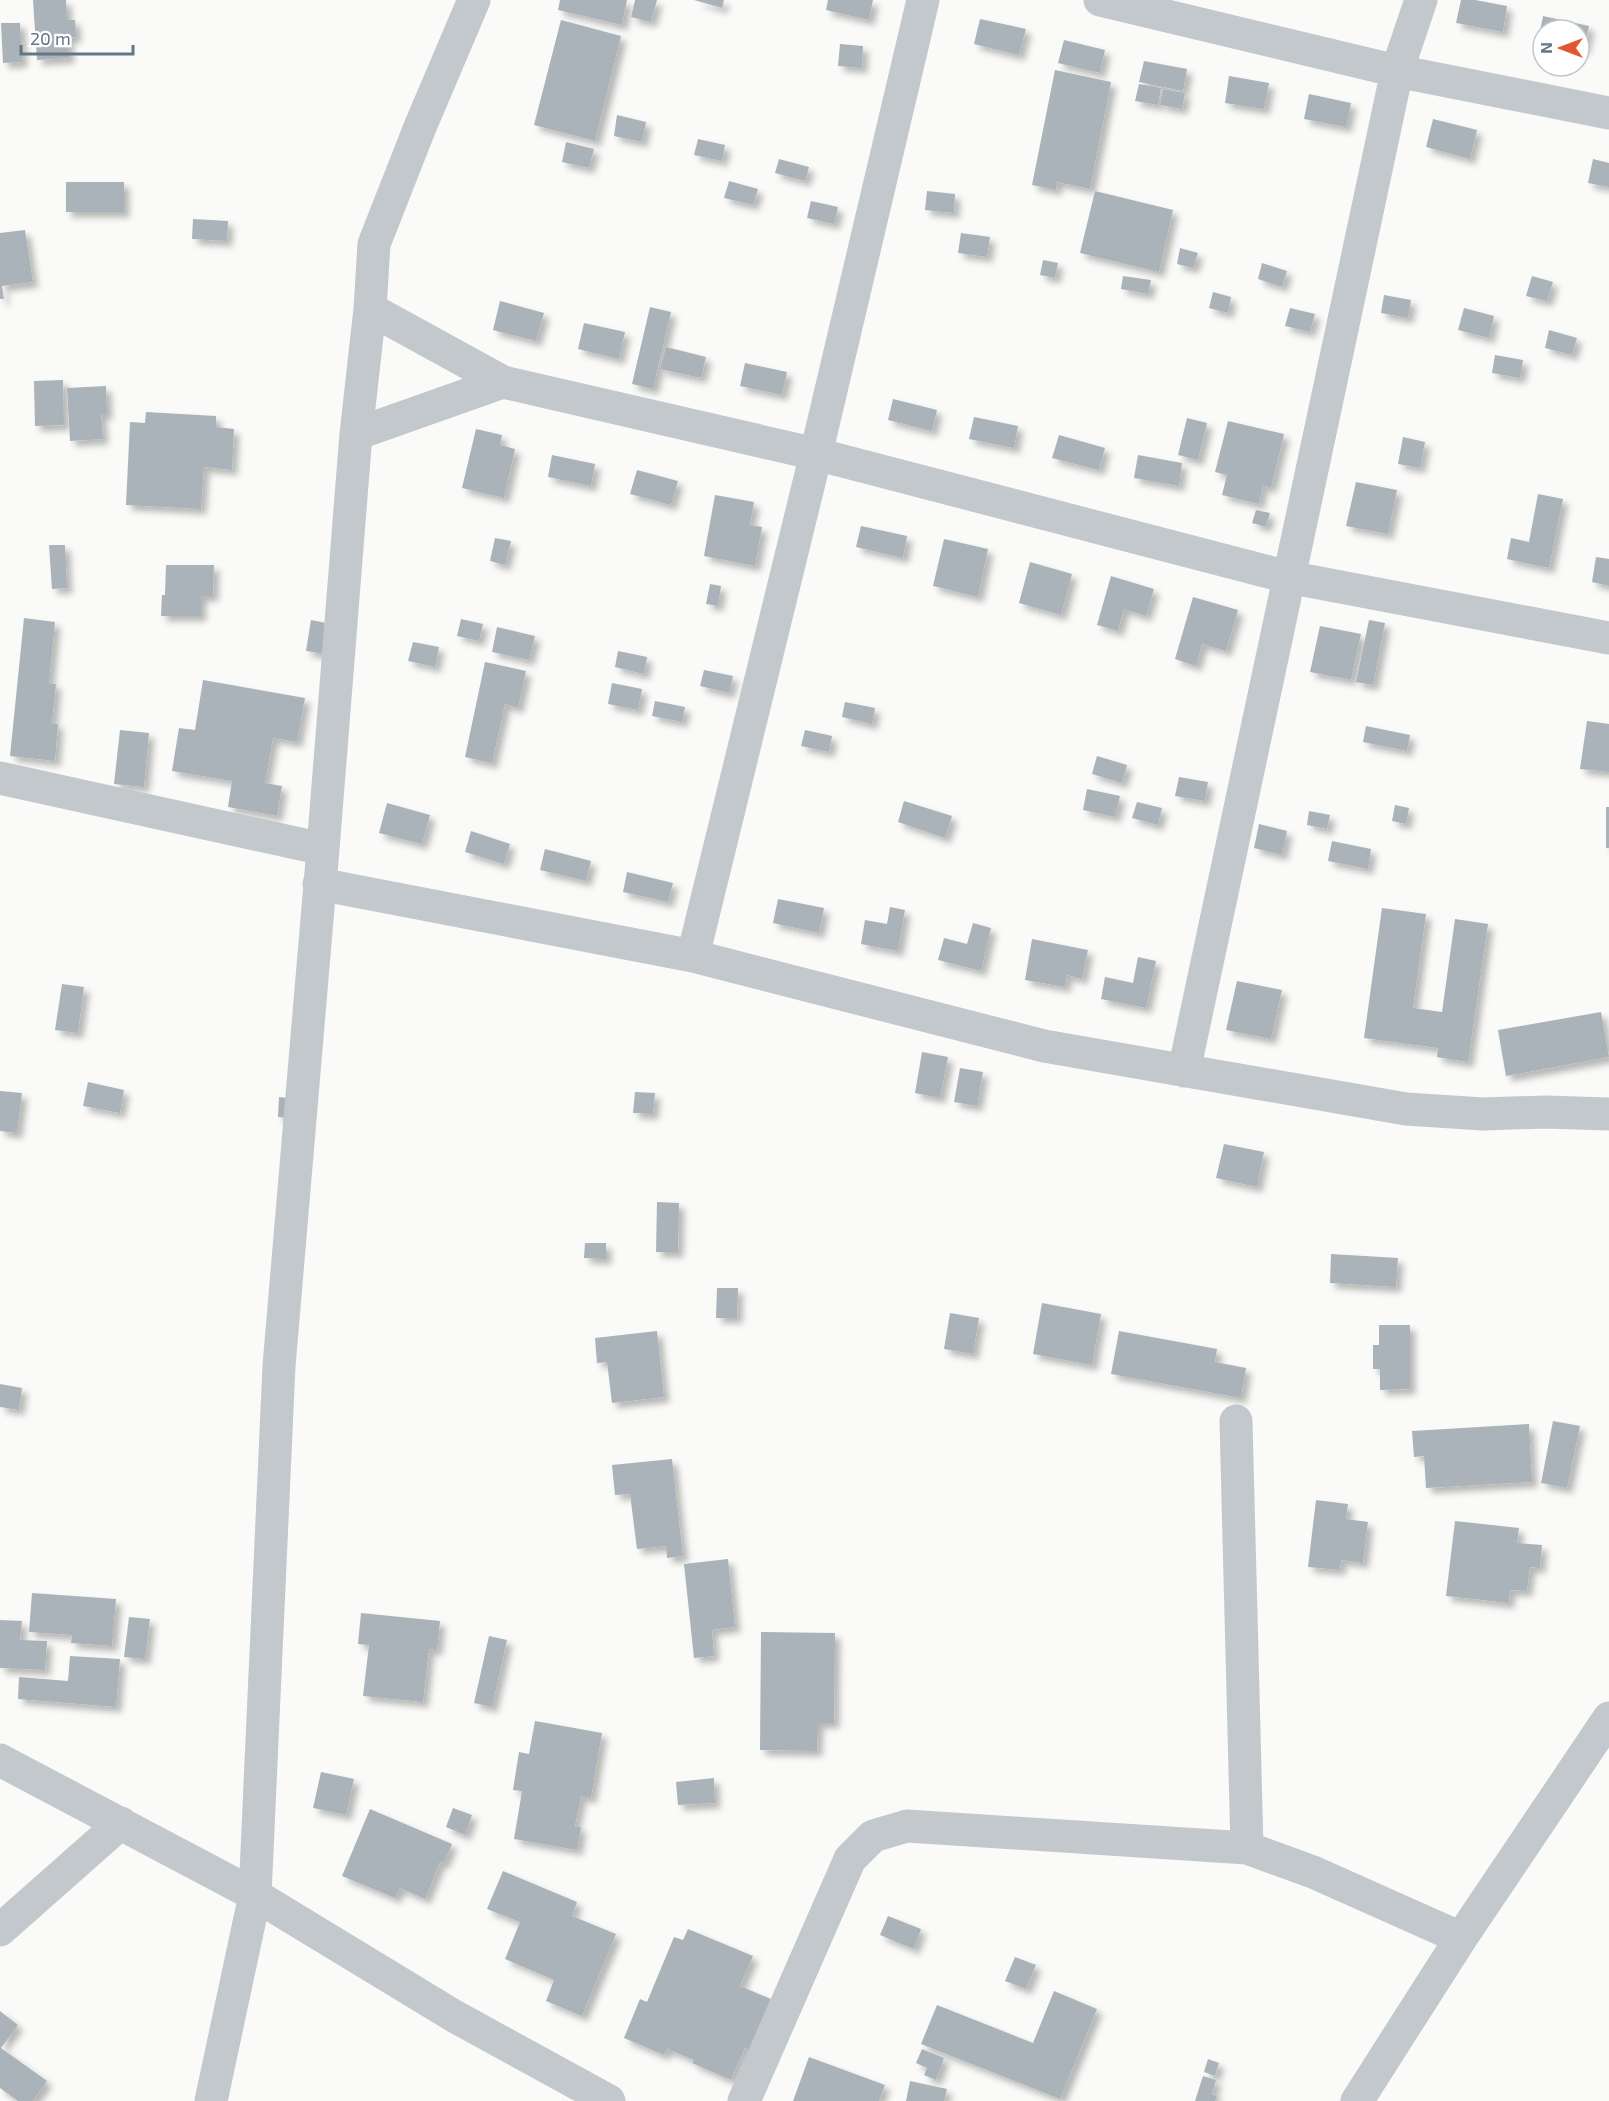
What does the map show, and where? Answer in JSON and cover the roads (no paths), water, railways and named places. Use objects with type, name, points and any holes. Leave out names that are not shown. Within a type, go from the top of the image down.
[{"type":"street","points":[[693,956],[816,454],[923,0]]},
{"type":"street","points":[[1100,0],[1397,71],[1609,114]]},
{"type":"street","points":[[1184,1071],[1397,71],[1421,0]]},
{"type":"street","points":[[211,2101],[255,1895],[279,1366],[356,434],[370,309],[374,244],[464,3]]},
{"type":"street","points":[[370,309],[503,382],[816,454],[1288,578],[1609,638]]},
{"type":"street","points":[[356,434],[503,382]]},
{"type":"street","points":[[0,778],[323,849]]},
{"type":"street","points":[[320,884],[693,956],[1044,1046],[1184,1071],[1406,1109],[1483,1114],[1609,1114]]},
{"type":"street","points":[[1236,1421],[1247,1848]]},
{"type":"street","points":[[1357,2101],[1461,1938],[1609,1718]]},
{"type":"street","points":[[0,1760],[255,1895],[454,2016],[609,2101]]},
{"type":"street","points":[[0,1930],[121,1823]]},
{"type":"street","points":[[744,2101],[850,1859],[873,1836],[907,1826],[1247,1848],[1313,1872],[1461,1938]]}]
